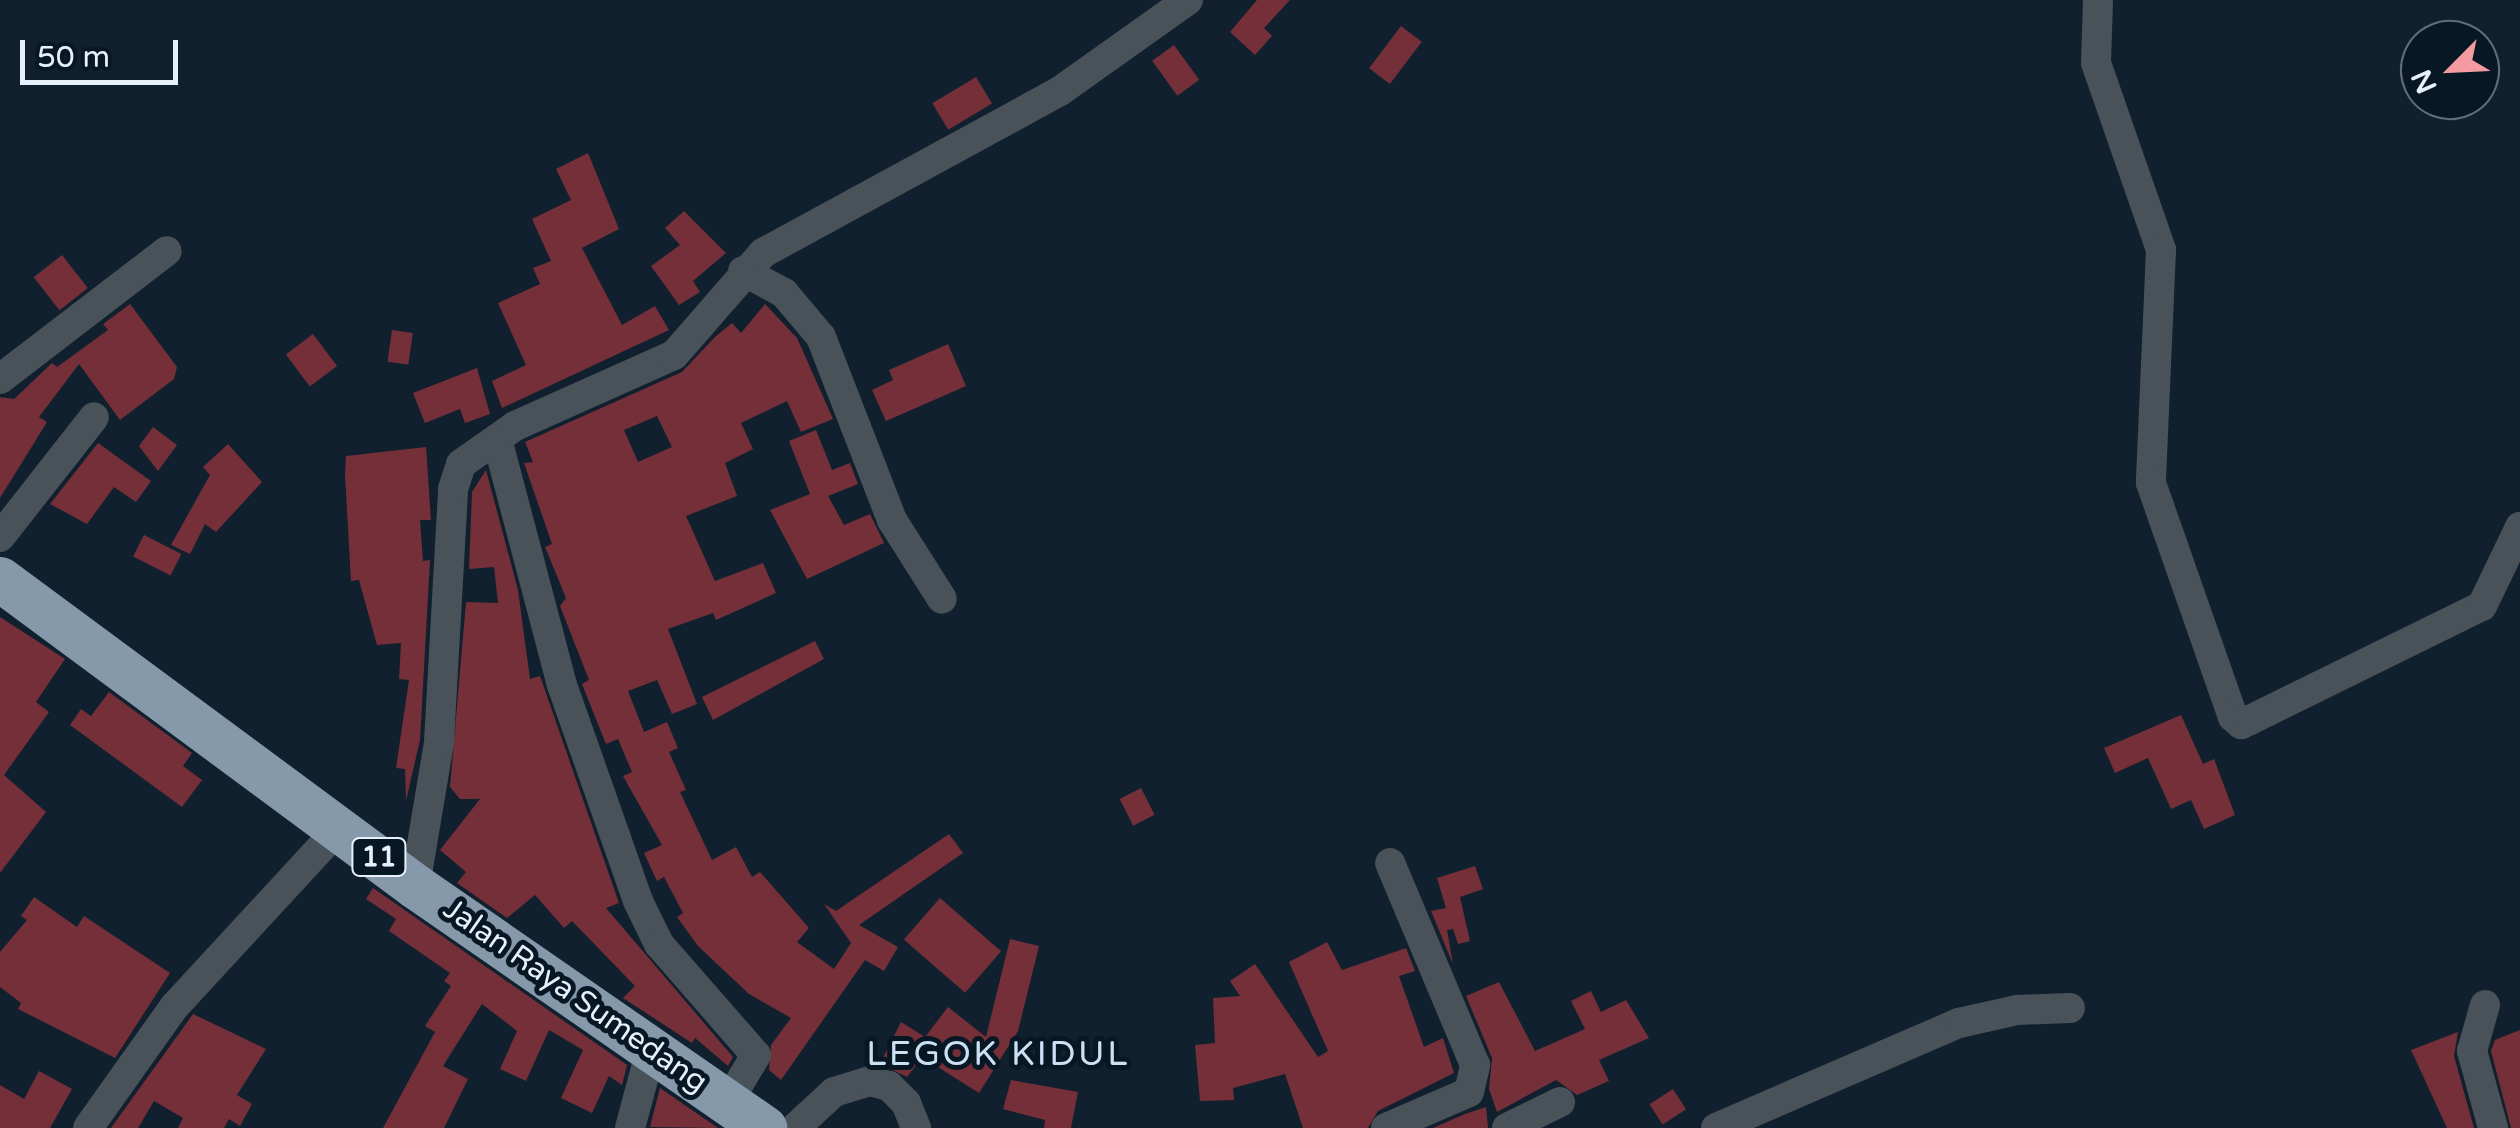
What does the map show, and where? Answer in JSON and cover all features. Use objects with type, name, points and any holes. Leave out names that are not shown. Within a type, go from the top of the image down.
[{"type":"highway","name":"Jalan Raya Sumedang","points":[[0,579],[341,826],[416,886],[652,1046],[746,1115]]},
{"type":"street","points":[[416,886],[439,742],[455,476],[475,451],[674,355],[743,271],[791,235],[1060,91],[1188,0]]},
{"type":"street","points":[[2098,0],[2096,62],[2160,250],[2151,484],[2233,718],[2242,724],[2482,606],[2520,527]]},
{"type":"street","points":[[0,379],[167,252]]},
{"type":"street","points":[[743,271],[784,293],[821,337],[878,488],[904,544],[942,599]]},
{"type":"street","points":[[0,537],[94,417]]},
{"type":"street","points":[[497,439],[562,684],[638,901],[659,944],[757,1058],[746,1115]]},
{"type":"street","points":[[88,1128],[174,1008],[341,826]]},
{"type":"street","points":[[1386,1128],[1468,1092],[1475,1065],[1390,863]]},
{"type":"street","points":[[2485,1005],[2472,1051],[2493,1128]]},
{"type":"street","points":[[1716,1128],[1959,1024],[2017,1010],[2070,1008]]},
{"type":"street","points":[[630,1128],[652,1046]]},
{"type":"street","points":[[795,1128],[834,1092],[870,1081],[889,1086],[906,1103],[916,1128]]},
{"type":"street","points":[[1507,1128],[1560,1102]]},
{"type":"building","points":[[1257,0],[1290,0],[1264,28],[1272,36],[1255,55],[1230,32]]},
{"type":"building","points":[[1401,26],[1422,42],[1390,84],[1369,68]]},
{"type":"building","points":[[1174,45],[1199,80],[1177,96],[1152,61]]},
{"type":"building","points":[[976,77],[992,104],[948,130],[932,103]]},
{"type":"building","points":[[588,153],[619,229],[582,248],[622,325],[655,306],[669,330],[502,408],[492,381],[526,365],[498,303],[540,284],[533,268],[551,261],[532,219],[571,200],[556,169]]},
{"type":"building","points":[[684,211],[726,253],[693,281],[700,292],[679,305],[651,266],[680,245],[665,228]]},
{"type":"building","points":[[62,255],[88,288],[59,310],[34,277]]},
{"type":"building","points":[[130,304],[177,367],[174,379],[120,420],[79,364],[39,417],[47,422],[0,498],[0,397],[14,399],[52,363],[57,367],[108,330],[103,324]]},
{"type":"building","points":[[765,304],[797,338],[833,419],[801,432],[787,401],[741,423],[753,449],[725,463],[737,496],[686,516],[715,581],[763,563],[776,593],[716,620],[713,613],[668,629],[697,704],[672,714],[657,680],[628,691],[644,732],[667,722],[678,748],[669,752],[686,790],[680,792],[712,860],[736,847],[752,877],[760,872],[809,928],[797,942],[834,969],[851,943],[824,904],[836,911],[949,834],[963,853],[859,925],[898,947],[884,971],[865,960],[781,1080],[769,1070],[771,1045],[791,1018],[749,994],[698,946],[677,917],[683,913],[664,877],[657,881],[644,853],[662,845],[623,776],[632,772],[618,739],[606,744],[582,684],[589,680],[560,606],[566,598],[545,547],[552,544],[524,463],[533,462],[525,442],[682,372],[732,323],[741,333]],"holes":[[[657,416],[672,447],[638,462],[624,430]]]},
{"type":"building","points":[[392,330],[413,333],[408,365],[388,362]]},
{"type":"building","points":[[313,334],[337,366],[310,386],[286,354]]},
{"type":"building","points":[[948,344],[966,386],[886,421],[872,390],[893,380],[889,370]]},
{"type":"building","points":[[477,368],[490,414],[465,423],[460,409],[425,423],[413,393]]},
{"type":"building","points":[[153,427],[177,445],[158,471],[139,446]]},
{"type":"building","points":[[816,430],[832,470],[850,463],[858,484],[828,496],[844,525],[870,514],[884,543],[807,579],[770,510],[810,494],[789,441]]},
{"type":"building","points":[[98,443],[151,481],[136,502],[114,487],[87,524],[50,504]]},
{"type":"building","points":[[228,444],[262,482],[216,532],[205,524],[190,554],[171,545],[210,475],[203,467]]},
{"type":"building","points":[[426,447],[431,520],[420,520],[423,561],[430,560],[420,740],[406,801],[405,769],[396,768],[409,680],[399,679],[401,643],[377,645],[359,580],[351,581],[346,456]]},
{"type":"building","points":[[486,470],[518,590],[530,679],[540,676],[619,903],[606,908],[733,1057],[728,1066],[695,1038],[692,1043],[623,998],[635,986],[572,921],[564,928],[535,895],[507,918],[457,883],[466,872],[440,850],[480,799],[460,799],[450,787],[466,602],[498,603],[494,567],[469,569],[472,492]]},
{"type":"building","points":[[144,535],[181,554],[171,575],[133,556]]},
{"type":"building","points":[[0,617],[65,659],[36,702],[49,712],[4,775],[46,812],[0,873]]},
{"type":"building","points":[[815,641],[824,659],[713,720],[702,697]]},
{"type":"building","points":[[109,692],[192,753],[183,766],[202,780],[182,807],[70,725],[81,709],[91,716]]},
{"type":"building","points":[[2181,715],[2203,764],[2214,759],[2235,815],[2204,829],[2191,800],[2171,809],[2148,758],[2115,773],[2104,748]]},
{"type":"building","points":[[1141,788],[1155,815],[1133,826],[1120,799]]},
{"type":"building","points":[[1475,866],[1483,889],[1460,897],[1470,941],[1458,944],[1453,929],[1447,930],[1453,964],[1431,911],[1446,908],[1437,878]]},
{"type":"building","points":[[373,888],[627,1065],[622,1085],[609,1076],[592,1113],[561,1098],[583,1050],[549,1030],[526,1081],[500,1069],[517,1031],[482,1004],[443,1066],[468,1079],[444,1128],[383,1128],[435,1032],[425,1026],[451,986],[444,981],[450,973],[389,931],[396,919],[366,899]]},
{"type":"building","points":[[34,897],[77,927],[84,916],[170,973],[115,1058],[18,1009],[21,1003],[0,987],[0,952],[27,920],[21,916]]},
{"type":"building","points":[[940,898],[1001,951],[965,993],[904,940]]},
{"type":"building","points":[[1010,939],[1039,946],[1018,1031],[979,1093],[922,1057],[907,1077],[880,1064],[901,1022],[925,1037],[948,1007],[986,1037]]},
{"type":"building","points":[[1327,942],[1342,970],[1406,948],[1415,971],[1399,976],[1424,1047],[1443,1038],[1454,1073],[1378,1111],[1368,1128],[1303,1128],[1285,1074],[1233,1088],[1234,1100],[1200,1101],[1195,1045],[1215,1043],[1213,998],[1240,996],[1230,981],[1255,964],[1318,1057],[1328,1051],[1289,962]]},
{"type":"building","points":[[1499,982],[1535,1051],[1585,1029],[1571,1001],[1591,991],[1601,1012],[1626,1000],[1649,1038],[1599,1060],[1609,1081],[1577,1095],[1556,1080],[1497,1112],[1489,1089],[1492,1058],[1466,996]]},
{"type":"building","points":[[193,1014],[266,1049],[237,1095],[252,1104],[240,1126],[229,1119],[224,1128],[178,1128],[183,1118],[154,1101],[138,1128],[111,1128]]},
{"type":"building","points":[[2520,1030],[2520,1128],[2511,1128],[2491,1051],[2495,1040]]},
{"type":"building","points":[[2458,1032],[2454,1056],[2474,1128],[2447,1128],[2411,1050]]},
{"type":"building","points":[[39,1071],[72,1089],[50,1128],[0,1128],[0,1085],[24,1099]]},
{"type":"building","points":[[1011,1080],[1078,1092],[1071,1128],[1044,1128],[1045,1120],[1003,1109]]},
{"type":"building","points":[[660,1088],[718,1128],[650,1127]]},
{"type":"building","points":[[1673,1089],[1686,1109],[1663,1124],[1650,1104]]},
{"type":"building","points":[[1486,1107],[1488,1128],[1433,1128],[1465,1114]]},
{"type":"district","name":"LEGOK KIDUL","points":[[998,1054]]}]
